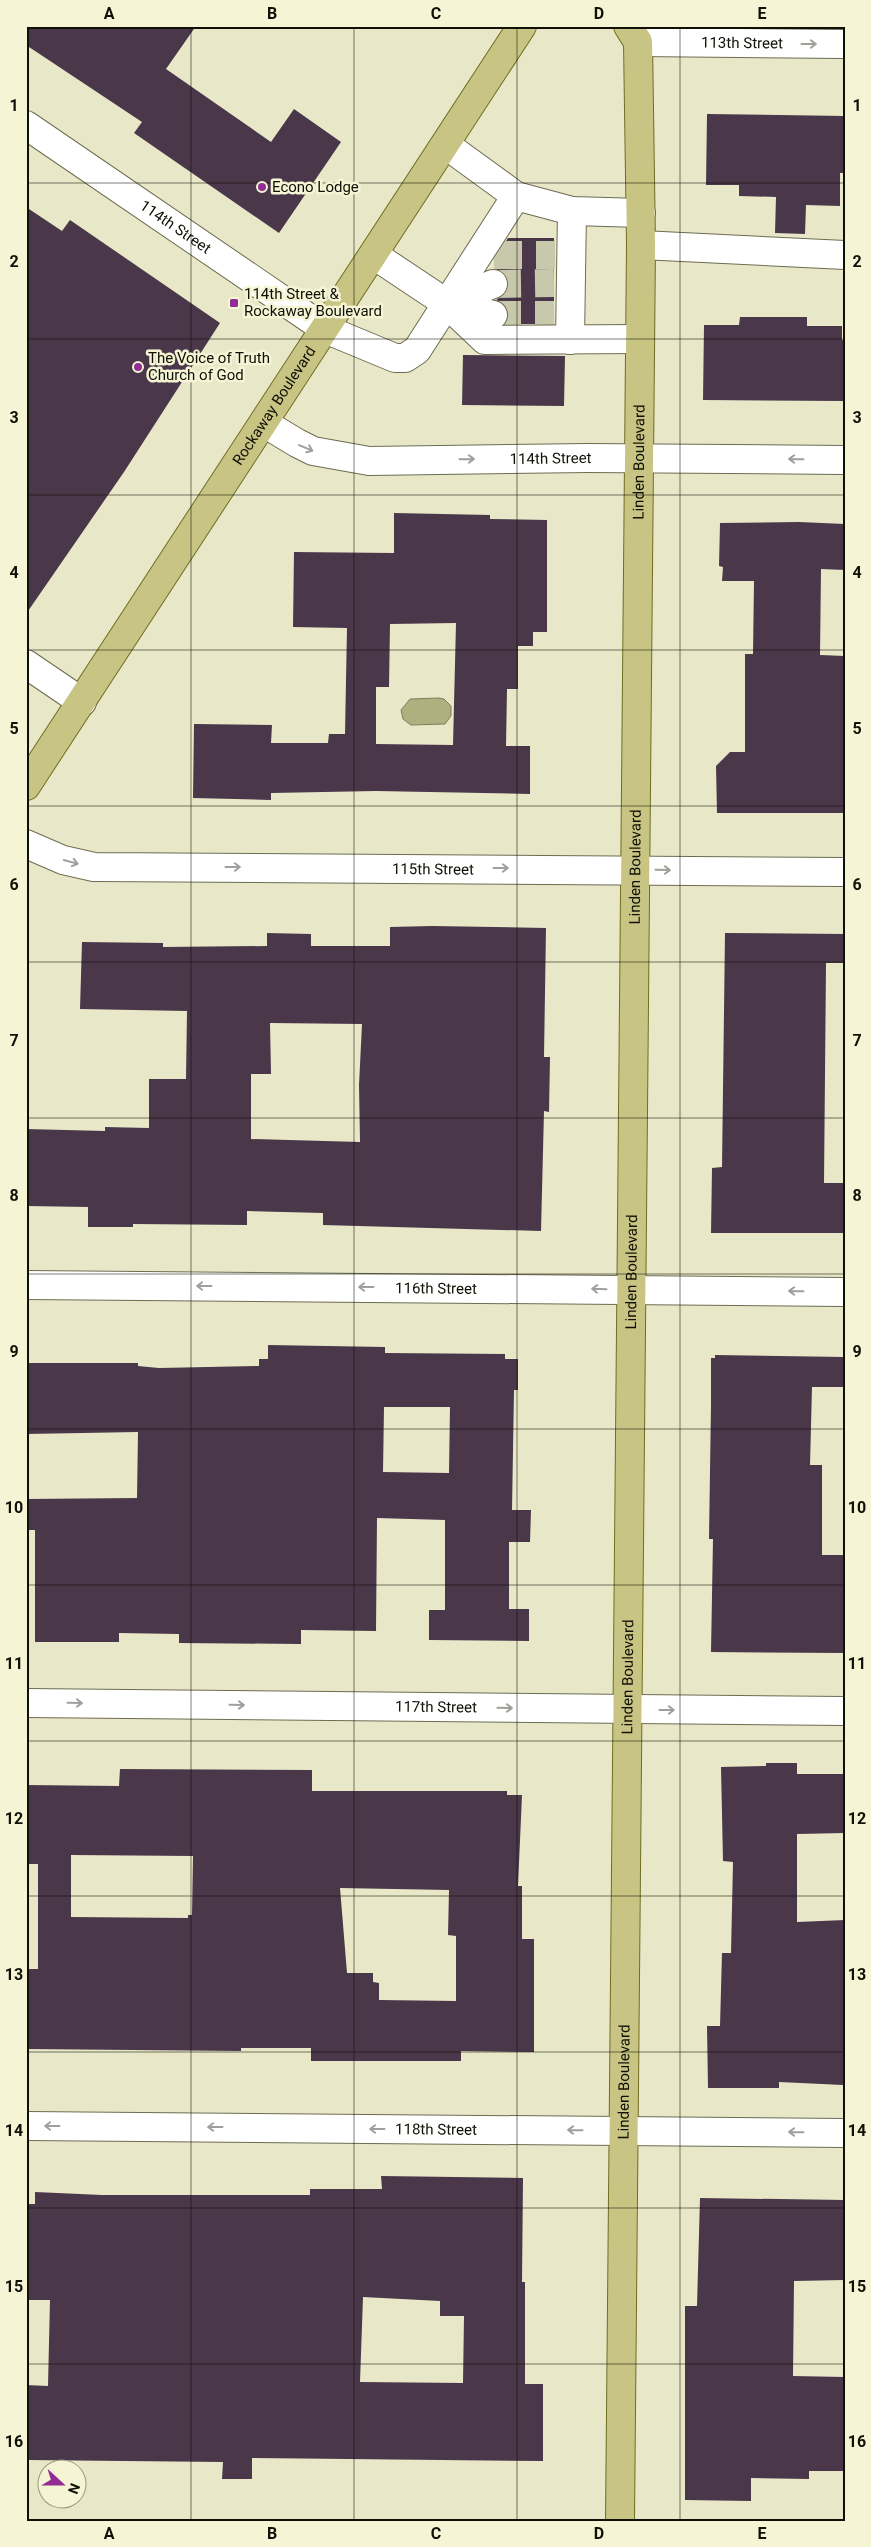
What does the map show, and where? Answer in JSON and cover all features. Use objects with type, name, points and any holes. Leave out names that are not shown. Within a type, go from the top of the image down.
[{"type":"main road","name":"Rockaway Boulevard","points":[[26,786],[522,26]]},
{"type":"main road","name":"Linden Boulevard","points":[[620,2521],[641,245],[633,34]]},
{"type":"street","name":"113th Street","points":[[633,34],[845,44]]},
{"type":"street","name":"114th Street","points":[[26,125],[325,329],[395,358],[405,358],[416,350],[446,303]]},
{"type":"street","points":[[446,144],[516,196],[572,210],[641,213]]},
{"type":"street","points":[[446,303],[516,196]]},
{"type":"street","points":[[565,323],[563,255],[572,210]]},
{"type":"street","points":[[641,245],[845,255]]},
{"type":"street","points":[[374,255],[446,303],[485,340],[565,323],[640,339]]},
{"type":"street","points":[[446,303],[494,255]]},
{"type":"street","points":[[446,303],[493,284]]},
{"type":"street","points":[[446,303],[493,315]]},
{"type":"street","name":"114th Street","points":[[264,423],[313,451],[369,460],[639,458],[845,460]]},
{"type":"street","points":[[26,664],[82,702]]},
{"type":"street","name":"115th Street","points":[[26,844],[63,860],[94,867],[845,872]]},
{"type":"street","name":"116th Street","points":[[26,1285],[845,1292]]},
{"type":"street","name":"117th Street","points":[[26,1703],[845,1711]]},
{"type":"street","name":"118th Street","points":[[26,2126],[845,2133]]},
{"type":"shaded area","points":[[410,699],[444,699],[451,706],[451,716],[445,724],[411,725],[403,719],[401,710]]},
{"type":"building","name":"Econo Lodge","points":[[26,26],[196,26],[166,69],[271,142],[294,109],[341,142],[279,233],[134,133],[142,122],[26,45]]},
{"type":"building","points":[[707,114],[845,116],[845,173],[840,173],[840,206],[806,205],[805,234],[775,233],[776,197],[739,196],[739,185],[706,185]]},
{"type":"building","points":[[26,207],[62,231],[70,220],[220,323],[124,472],[26,614]]},
{"type":"building","points":[[508,238],[554,238],[554,324],[505,324],[508,319],[508,310],[504,304],[496,300],[506,293],[508,279],[502,271],[494,269],[494,259]]},
{"type":"building","points":[[740,317],[807,317],[807,326],[842,326],[842,340],[845,340],[845,401],[703,400],[704,325],[739,325]]},
{"type":"building","points":[[463,355],[565,356],[564,406],[462,405]]},
{"type":"building","points":[[394,513],[490,515],[490,519],[547,520],[547,632],[533,632],[533,646],[518,646],[518,689],[507,689],[506,746],[530,746],[530,794],[376,791],[271,793],[271,800],[193,798],[194,724],[272,725],[271,743],[328,743],[329,734],[345,734],[347,628],[293,627],[294,552],[394,553]],"holes":[[[456,623],[453,745],[376,744],[376,687],[389,687],[390,624]]]},
{"type":"building","points":[[799,522],[845,524],[845,570],[821,569],[820,655],[845,656],[845,813],[717,813],[716,766],[730,752],[745,752],[745,654],[753,654],[754,581],[722,581],[723,567],[719,566],[720,523]]},
{"type":"building","points":[[390,927],[546,928],[544,1057],[550,1057],[549,1112],[544,1111],[541,1231],[323,1225],[323,1213],[247,1211],[247,1225],[133,1224],[133,1227],[88,1227],[88,1207],[26,1206],[26,1129],[105,1131],[105,1127],[149,1128],[149,1079],[186,1079],[187,1011],[80,1009],[82,942],[163,943],[163,947],[267,946],[267,933],[311,934],[311,946],[390,946]],"holes":[[[270,1023],[362,1024],[359,1085],[360,1142],[251,1139],[251,1074],[271,1074]]]},
{"type":"building","points":[[725,933],[845,934],[845,963],[826,963],[824,1183],[845,1183],[845,1233],[711,1233],[712,1168],[722,1167]]},
{"type":"building","points":[[268,1345],[385,1347],[385,1353],[505,1354],[505,1359],[518,1359],[518,1390],[514,1390],[512,1510],[531,1510],[530,1542],[509,1542],[509,1609],[529,1609],[529,1641],[429,1640],[429,1610],[445,1610],[445,1520],[377,1518],[376,1631],[301,1630],[301,1644],[179,1643],[179,1634],[119,1633],[119,1642],[35,1642],[35,1530],[26,1530],[26,1499],[137,1498],[138,1432],[26,1434],[26,1363],[138,1363],[138,1366],[159,1368],[259,1366],[259,1359],[268,1359]],"holes":[[[384,1407],[450,1407],[449,1473],[383,1472]]]},
{"type":"building","points":[[715,1355],[845,1357],[845,1387],[812,1387],[810,1465],[822,1465],[822,1555],[845,1555],[845,1653],[711,1652],[713,1539],[709,1539],[711,1358],[715,1358]]},
{"type":"building","points":[[766,1763],[797,1763],[797,1774],[845,1774],[845,1833],[797,1834],[797,1922],[845,1920],[843,2085],[779,2082],[779,2088],[708,2088],[707,2026],[720,2026],[722,1953],[731,1953],[733,1862],[723,1861],[721,1767],[766,1766]]},
{"type":"building","points":[[120,1769],[312,1770],[312,1791],[507,1791],[507,1795],[522,1795],[518,1886],[522,1886],[522,1939],[534,1939],[534,2052],[461,2051],[461,2061],[311,2061],[311,2048],[241,2048],[241,2051],[26,2049],[26,1969],[38,1969],[38,1864],[26,1864],[26,1785],[119,1786]],"holes":[[[71,1855],[193,1856],[192,1915],[188,1915],[188,1918],[71,1917]],[[340,1888],[449,1890],[448,1935],[456,1936],[456,2001],[379,2000],[379,1983],[373,1982],[373,1973],[347,1973]]]},
{"type":"building","points":[[381,2176],[523,2178],[522,2282],[525,2282],[525,2384],[543,2384],[543,2461],[252,2458],[252,2479],[222,2479],[223,2462],[26,2460],[26,2385],[48,2386],[50,2300],[26,2300],[26,2204],[35,2204],[35,2192],[102,2195],[310,2195],[310,2189],[382,2189]],"holes":[[[363,2297],[440,2301],[440,2316],[464,2316],[463,2383],[360,2382]]]},
{"type":"building","points":[[700,2198],[845,2200],[845,2280],[794,2281],[793,2376],[845,2377],[845,2471],[809,2471],[809,2479],[751,2478],[751,2501],[685,2500],[685,2306],[697,2306]]},
{"type":"tunnel","points":[[494,255],[555,255]]},
{"type":"tunnel","points":[[493,284],[554,283]]},
{"type":"tunnel","points":[[493,315],[554,315]]},
{"type":"place","name":"Econo Lodge","points":[[262,187]]},
{"type":"place","name":"114th Street & Rockaway Boulevard","points":[[234,303]]},
{"type":"place","name":"The Voice of Truth Church of God","points":[[138,367]]}]
